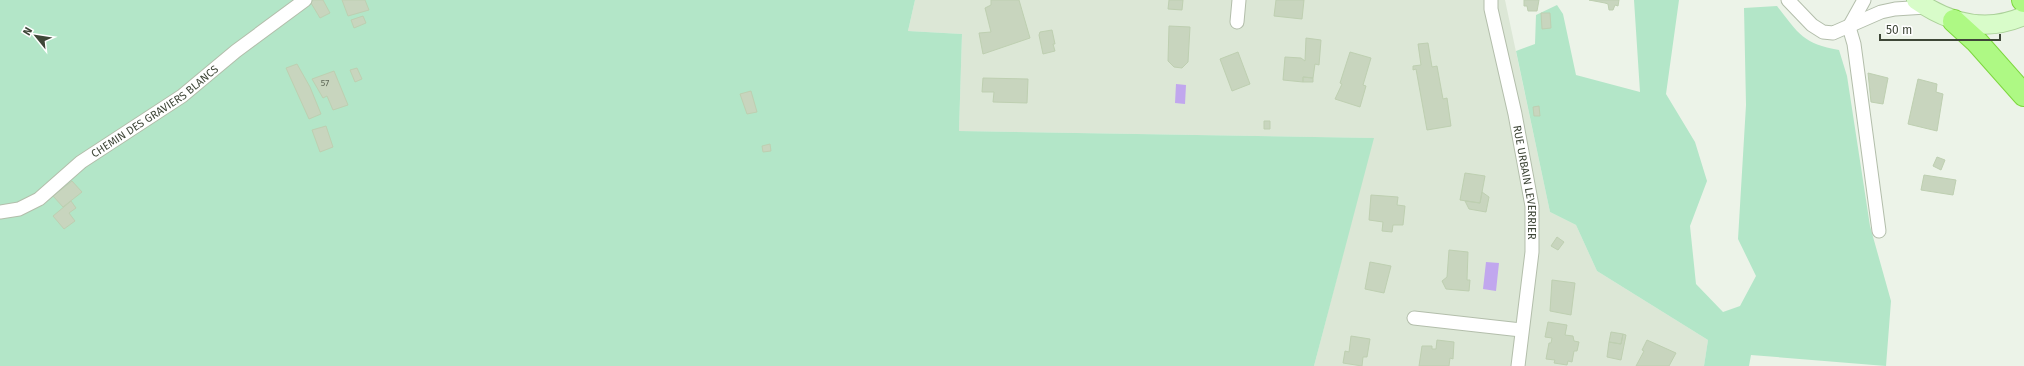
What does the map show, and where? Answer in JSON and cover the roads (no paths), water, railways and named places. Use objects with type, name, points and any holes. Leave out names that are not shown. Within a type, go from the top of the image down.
[{"type":"highway","points":[[1954,21],[1977,42],[2024,95]]},
{"type":"main road","points":[[1921,3],[1940,15],[1954,21],[1984,25],[2002,24],[2024,16]]},
{"type":"street","name":"CHEMIN DES GRAVIERS BLANCS","points":[[0,212],[19,209],[39,199],[81,162],[182,96],[236,51],[305,0]]},
{"type":"street","points":[[1237,22],[1239,0]]},
{"type":"street","name":"RUE URBAIN LEVERRIER","points":[[1491,0],[1491,9],[1515,114],[1532,206],[1532,252],[1521,330],[1518,366]]},
{"type":"street","points":[[1788,0],[1812,25],[1823,32],[1832,33],[1881,12],[1921,3]]},
{"type":"street","points":[[1864,0],[1849,27],[1854,44],[1879,231]]},
{"type":"street","points":[[1414,318],[1521,330]]}]
